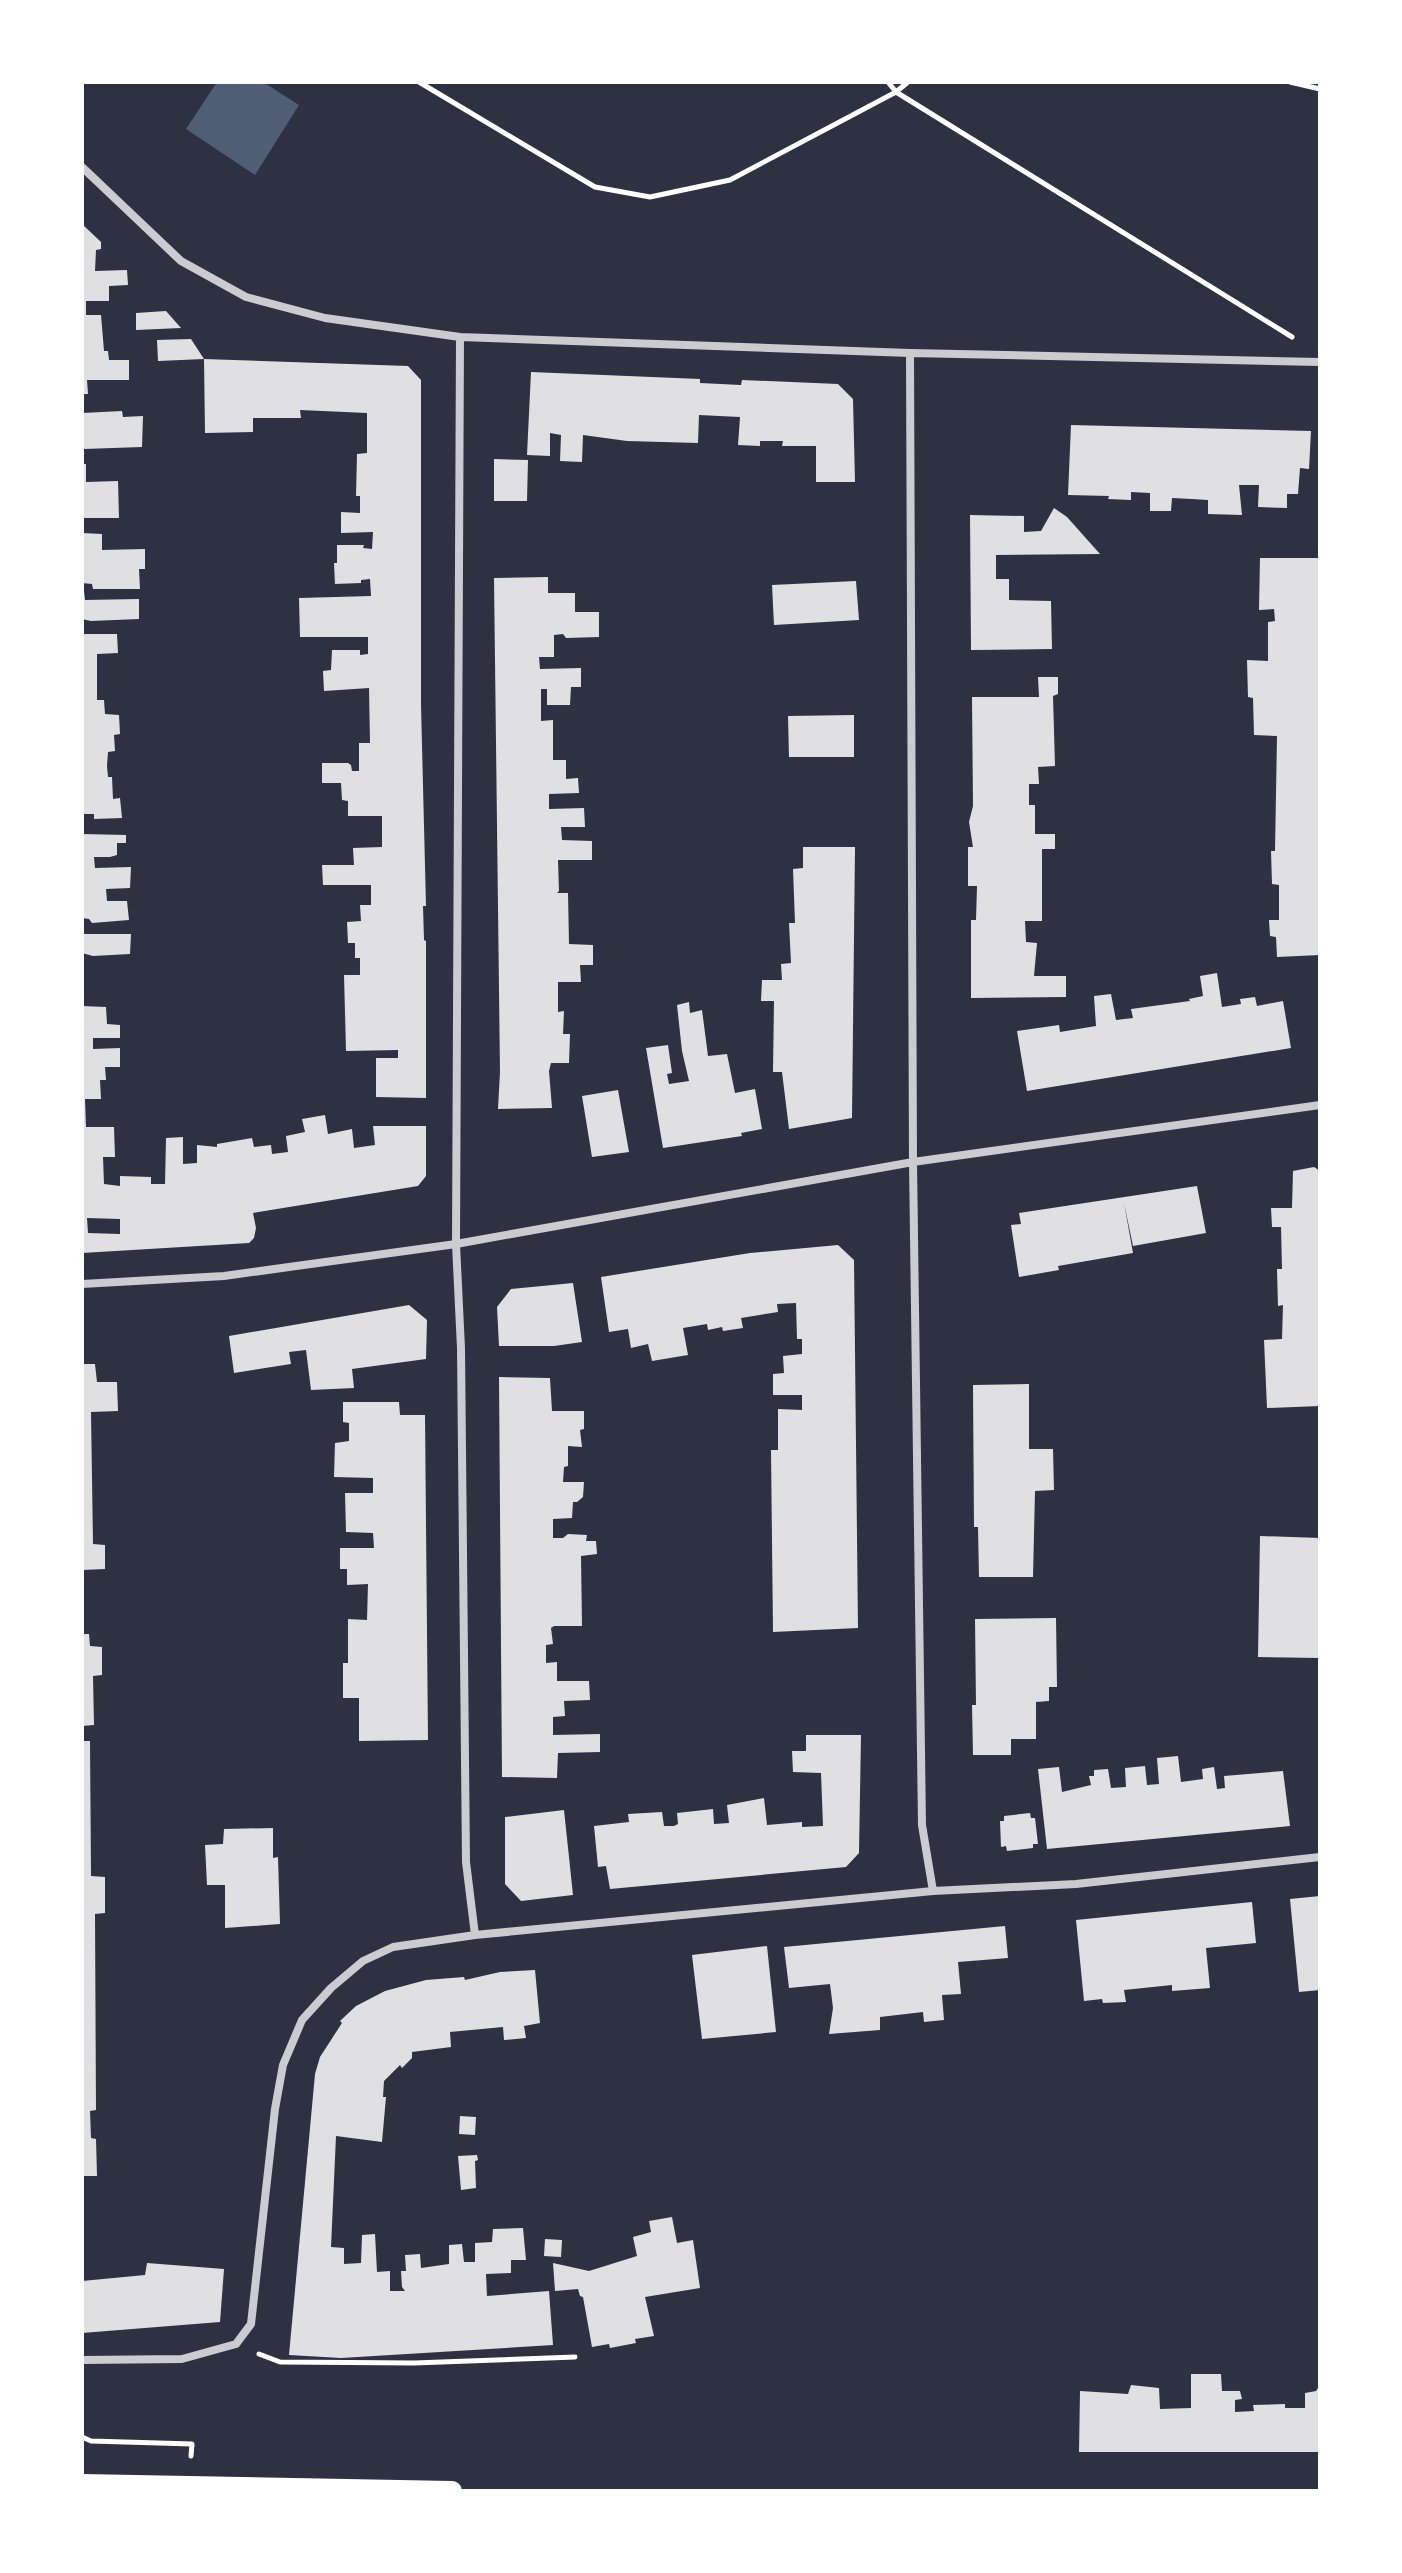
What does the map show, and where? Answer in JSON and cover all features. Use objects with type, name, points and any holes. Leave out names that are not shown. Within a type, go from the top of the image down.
[{"type":"main road","points":[[82,2484],[452,2491]]},
{"type":"street","points":[[82,167],[181,261],[246,297],[325,318],[460,337],[910,353],[1317,361]]},
{"type":"street","points":[[460,337],[456,1244],[461,1348],[466,1862],[475,1935]]},
{"type":"street","points":[[910,353],[913,1162],[922,1825],[933,1891]]},
{"type":"street","points":[[82,1284],[224,1276],[456,1244],[913,1162],[1320,1105]]},
{"type":"street","points":[[82,2360],[182,2359],[236,2344],[251,2324],[275,2109],[283,2065],[302,2020],[331,1988],[363,1961],[393,1947],[475,1935],[933,1891],[1076,1884],[1320,1857]]},
{"type":"path","points":[[419,82],[595,187],[650,197],[730,180],[896,92],[908,82]]},
{"type":"path","points":[[888,82],[896,92],[1296,339],[1317,361]]},
{"type":"path","points":[[1290,82],[1320,89]]},
{"type":"path","points":[[236,2344],[280,2362],[414,2363],[575,2357]]},
{"type":"path","points":[[82,2437],[91,2441],[192,2444]]},
{"type":"water","points":[[217,82],[263,82],[299,105],[255,175],[186,129]]},
{"type":"building","points":[[82,224],[101,242],[101,249],[96,250],[95,271],[127,270],[128,285],[109,286],[109,301],[86,301],[86,315],[101,315],[104,351],[108,351],[109,360],[129,360],[129,380],[87,380],[88,394],[82,394]]},
{"type":"building","points":[[166,311],[181,328],[136,330],[136,313]]},
{"type":"building","points":[[191,339],[204,359],[158,361],[157,340]]},
{"type":"building","points":[[204,359],[408,366],[421,380],[426,1098],[376,1097],[376,1058],[398,1058],[398,1050],[346,1051],[344,975],[360,975],[360,958],[355,958],[355,943],[348,943],[347,922],[361,921],[360,905],[371,905],[371,885],[323,885],[322,865],[354,865],[353,848],[382,847],[382,816],[348,816],[348,801],[342,800],[341,783],[322,783],[322,763],[348,763],[352,771],[359,771],[359,743],[370,743],[369,688],[324,691],[323,671],[331,670],[332,650],[360,650],[360,655],[368,654],[368,637],[300,637],[299,598],[371,596],[370,579],[361,580],[361,583],[335,584],[334,563],[337,563],[337,545],[364,545],[363,548],[372,549],[373,532],[341,533],[341,512],[360,513],[360,496],[356,496],[357,454],[367,453],[367,413],[300,410],[301,418],[253,418],[253,432],[205,433]]},
{"type":"building","points":[[531,372],[700,379],[700,383],[741,385],[742,380],[838,384],[853,399],[855,482],[816,482],[816,446],[782,446],[783,441],[760,441],[760,446],[738,445],[740,417],[699,415],[698,443],[627,441],[583,435],[582,462],[560,461],[561,435],[550,433],[550,456],[527,455]]},
{"type":"building","points":[[122,411],[123,417],[143,416],[142,447],[84,449],[82,413]]},
{"type":"building","points":[[1071,425],[1311,431],[1309,469],[1300,468],[1298,494],[1287,494],[1287,508],[1258,507],[1259,485],[1239,485],[1242,515],[1208,514],[1208,500],[1172,498],[1171,511],[1150,511],[1150,493],[1131,492],[1131,500],[1068,495]]},
{"type":"building","points":[[494,459],[528,460],[527,501],[494,501]]},
{"type":"building","points":[[82,464],[86,464],[86,482],[118,481],[119,518],[84,518]]},
{"type":"building","points":[[1054,508],[1067,517],[1100,554],[996,555],[996,579],[1009,579],[1009,600],[1051,601],[1052,649],[971,650],[970,515],[1024,516],[1024,532],[1041,531]]},
{"type":"building","points":[[82,533],[102,534],[102,550],[145,549],[145,569],[139,569],[140,589],[93,589],[92,584],[82,583]]},
{"type":"building","points":[[1260,558],[1320,558],[1320,955],[1277,957],[1276,937],[1270,936],[1269,920],[1279,920],[1279,885],[1272,884],[1271,851],[1275,851],[1277,736],[1254,735],[1253,698],[1248,697],[1247,660],[1268,661],[1268,622],[1275,621],[1274,609],[1259,610]]},
{"type":"building","points":[[548,577],[548,593],[575,593],[575,612],[599,612],[599,637],[566,638],[563,634],[554,635],[554,657],[539,657],[540,669],[581,668],[581,687],[571,687],[570,705],[547,705],[547,689],[541,689],[541,721],[553,720],[553,760],[566,760],[566,779],[578,778],[579,793],[549,794],[549,809],[584,808],[585,827],[561,827],[562,840],[592,841],[592,860],[558,860],[557,893],[568,893],[569,944],[593,945],[593,965],[580,965],[581,982],[558,982],[558,1012],[564,1011],[563,1034],[570,1034],[569,1063],[551,1063],[552,1108],[498,1109],[494,578]]},
{"type":"building","points":[[856,581],[859,620],[774,625],[772,585]]},
{"type":"building","points":[[82,591],[85,600],[139,599],[139,619],[82,619]]},
{"type":"building","points":[[82,634],[117,634],[118,653],[97,654],[97,700],[104,700],[105,714],[119,715],[120,734],[114,735],[115,751],[108,752],[107,766],[108,777],[112,777],[113,799],[120,798],[122,818],[94,819],[94,814],[82,814]]},
{"type":"building","points":[[1038,677],[1058,677],[1058,694],[1053,696],[1055,766],[1038,767],[1039,784],[1029,784],[1029,805],[1035,805],[1035,834],[1055,834],[1055,849],[1042,849],[1042,921],[1025,921],[1026,942],[1037,943],[1034,976],[1066,976],[1066,997],[971,998],[971,920],[976,920],[977,886],[968,886],[968,847],[973,847],[969,822],[973,806],[972,697],[1039,697]]},
{"type":"building","points":[[854,715],[854,757],[789,757],[788,716]]},
{"type":"building","points":[[82,834],[126,835],[126,843],[117,843],[117,855],[94,857],[95,868],[131,867],[130,888],[106,889],[107,901],[127,901],[129,920],[92,923],[82,918]]},
{"type":"building","points":[[803,847],[855,847],[852,1118],[789,1129],[782,1072],[773,1072],[774,1001],[761,1001],[762,980],[782,980],[781,964],[791,963],[789,923],[795,923],[793,869],[803,868]]},
{"type":"building","points":[[82,934],[131,934],[130,954],[93,956],[82,953]]},
{"type":"building","points":[[1217,973],[1222,1007],[1241,1004],[1240,999],[1255,997],[1257,1006],[1283,1001],[1291,1048],[1027,1091],[1017,1031],[1059,1025],[1060,1032],[1096,1026],[1094,996],[1111,994],[1116,1020],[1133,1018],[1131,1009],[1190,1001],[1203,996],[1200,976]]},
{"type":"building","points":[[689,1002],[690,1013],[702,1010],[708,1056],[727,1054],[735,1093],[755,1089],[762,1129],[741,1133],[742,1136],[663,1148],[646,1048],[668,1045],[672,1073],[667,1074],[669,1084],[689,1081],[677,1005]]},
{"type":"building","points":[[82,1006],[106,1007],[107,1024],[120,1025],[120,1038],[93,1038],[93,1049],[120,1048],[120,1067],[105,1067],[106,1080],[100,1080],[101,1099],[85,1099],[86,1127],[114,1127],[115,1157],[103,1157],[104,1184],[120,1186],[120,1176],[151,1177],[151,1184],[165,1184],[166,1138],[183,1137],[183,1164],[197,1163],[197,1145],[217,1147],[217,1144],[252,1138],[254,1147],[271,1145],[272,1154],[288,1152],[286,1136],[305,1132],[302,1119],[325,1115],[328,1134],[352,1129],[354,1148],[375,1145],[373,1126],[426,1126],[426,1176],[418,1186],[253,1213],[256,1228],[254,1238],[249,1243],[82,1253]],"holes":[[[87,1218],[120,1219],[120,1234],[88,1233]]]},
{"type":"building","points":[[618,1090],[629,1152],[592,1157],[582,1096]]},
{"type":"building","points":[[1314,1167],[1320,1171],[1320,1406],[1267,1408],[1264,1340],[1282,1339],[1283,1305],[1278,1306],[1277,1269],[1282,1269],[1281,1227],[1272,1227],[1271,1208],[1292,1208],[1293,1171]]},
{"type":"building","points":[[1197,1186],[1206,1233],[1133,1246],[1124,1203],[1133,1253],[1058,1266],[1059,1270],[1019,1277],[1011,1225],[1021,1224],[1019,1213]]},
{"type":"building","points":[[838,1245],[854,1260],[858,1628],[773,1632],[771,1450],[778,1450],[778,1409],[802,1410],[802,1395],[773,1395],[773,1374],[784,1373],[783,1356],[802,1354],[802,1339],[797,1339],[796,1303],[777,1304],[778,1312],[741,1318],[743,1328],[708,1330],[707,1324],[683,1328],[688,1355],[652,1361],[648,1344],[631,1348],[628,1329],[609,1332],[601,1277],[750,1253]]},
{"type":"building","points":[[573,1283],[582,1342],[554,1346],[499,1346],[497,1307],[511,1289]]},
{"type":"building","points":[[409,1305],[427,1320],[426,1359],[352,1369],[354,1388],[311,1390],[306,1350],[289,1352],[291,1364],[234,1373],[229,1336]]},
{"type":"building","points":[[82,1364],[95,1364],[97,1382],[117,1382],[118,1411],[91,1412],[93,1544],[105,1545],[105,1569],[82,1570]]},
{"type":"building","points":[[499,1377],[550,1378],[552,1411],[584,1411],[584,1429],[580,1430],[582,1447],[568,1446],[568,1466],[564,1467],[563,1482],[584,1482],[583,1497],[573,1502],[572,1518],[553,1519],[553,1538],[563,1538],[568,1534],[587,1535],[586,1541],[596,1541],[597,1554],[581,1556],[582,1626],[551,1628],[553,1644],[546,1645],[546,1663],[557,1662],[557,1681],[589,1681],[590,1700],[564,1701],[565,1716],[553,1717],[553,1735],[600,1734],[600,1752],[558,1753],[557,1778],[502,1777]]},
{"type":"building","points":[[1029,1384],[1029,1449],[1053,1449],[1054,1490],[1035,1491],[1033,1577],[979,1577],[978,1527],[974,1527],[973,1385]]},
{"type":"building","points":[[343,1402],[399,1402],[400,1415],[425,1415],[428,1740],[359,1741],[359,1698],[343,1698],[343,1663],[348,1663],[348,1619],[367,1620],[368,1584],[347,1585],[347,1569],[340,1569],[340,1548],[374,1548],[373,1533],[346,1532],[345,1493],[373,1493],[373,1478],[334,1477],[335,1443],[349,1441],[349,1423],[343,1422]]},
{"type":"building","points":[[1260,1536],[1320,1538],[1320,1658],[1258,1657]]},
{"type":"building","points":[[1056,1618],[1057,1687],[1049,1687],[1049,1701],[1036,1702],[1036,1739],[1011,1739],[1011,1755],[973,1755],[975,1619]]},
{"type":"building","points":[[82,1634],[89,1634],[90,1646],[102,1647],[102,1675],[93,1676],[94,1725],[82,1726]]},
{"type":"building","points":[[806,1735],[861,1735],[859,1853],[846,1867],[610,1889],[606,1866],[598,1867],[594,1826],[629,1822],[628,1814],[662,1812],[664,1826],[674,1826],[678,1824],[677,1813],[713,1809],[714,1824],[729,1823],[727,1805],[764,1798],[767,1825],[802,1822],[802,1827],[823,1826],[821,1773],[793,1772],[792,1751],[806,1751]]},
{"type":"building","points":[[82,1741],[90,1741],[91,1876],[105,1877],[105,1913],[95,1914],[96,2110],[90,2111],[91,2138],[96,2139],[97,2176],[82,2176]]},
{"type":"building","points":[[1178,1756],[1181,1782],[1203,1779],[1202,1769],[1214,1767],[1217,1789],[1225,1788],[1224,1776],[1283,1771],[1290,1826],[1047,1849],[1038,1769],[1059,1767],[1062,1792],[1091,1785],[1089,1776],[1094,1776],[1094,1770],[1108,1769],[1111,1788],[1126,1787],[1125,1768],[1145,1766],[1147,1785],[1159,1784],[1157,1758]]},
{"type":"building","points":[[564,1810],[573,1895],[521,1901],[505,1884],[505,1817]]},
{"type":"building","points":[[1030,1813],[1031,1818],[1035,1818],[1038,1844],[1033,1844],[1033,1848],[1007,1851],[1006,1846],[1001,1847],[1000,1821],[1004,1821],[1004,1816]]},
{"type":"building","points":[[273,1828],[273,1858],[278,1857],[280,1924],[225,1928],[225,1885],[207,1885],[205,1845],[223,1844],[224,1829]]},
{"type":"building","points":[[1320,1896],[1320,1990],[1299,1992],[1290,1899]]},
{"type":"building","points":[[1252,1902],[1256,1943],[1206,1948],[1210,1988],[1172,1991],[1172,1985],[1124,1990],[1126,2002],[1103,2003],[1102,1999],[1084,2001],[1076,1920]]},
{"type":"building","points":[[1005,1926],[1008,1958],[958,1962],[961,1994],[942,1995],[944,2020],[924,2022],[923,2012],[880,2017],[880,2030],[829,2034],[833,2008],[830,1984],[789,1988],[784,1947]]},
{"type":"building","points":[[767,1946],[776,2032],[702,2039],[692,1955]]},
{"type":"building","points":[[535,1970],[540,2023],[524,2026],[526,2038],[504,2040],[503,2027],[450,2032],[451,2047],[412,2052],[412,2058],[384,2081],[383,2097],[386,2097],[382,2142],[336,2136],[331,2247],[344,2248],[344,2264],[361,2263],[362,2235],[375,2234],[377,2272],[390,2271],[390,2291],[405,2291],[401,2271],[406,2271],[405,2255],[420,2254],[421,2268],[449,2264],[449,2245],[462,2244],[464,2262],[475,2262],[475,2243],[492,2242],[493,2229],[523,2228],[526,2260],[511,2260],[511,2273],[486,2274],[487,2296],[549,2291],[553,2345],[341,2358],[289,2355],[315,2074],[320,2057],[342,2023],[340,2021],[356,2006],[385,1991],[426,1980],[464,1977],[465,1980],[500,1972]]},
{"type":"building","points":[[460,2116],[476,2117],[475,2135],[459,2134]]},
{"type":"building","points":[[477,2155],[476,2188],[461,2190],[458,2156]]},
{"type":"building","points":[[672,2217],[677,2243],[693,2240],[700,2288],[645,2297],[654,2336],[610,2348],[609,2344],[592,2347],[583,2297],[578,2289],[555,2291],[553,2263],[589,2271],[637,2256],[633,2237],[651,2232],[649,2221]]},
{"type":"building","points":[[545,2239],[562,2240],[561,2257],[544,2256]]},
{"type":"building","points":[[147,2263],[224,2269],[220,2322],[82,2333],[82,2281],[145,2275]]},
{"type":"building","points":[[1191,2374],[1221,2374],[1222,2391],[1240,2391],[1242,2399],[1235,2400],[1235,2412],[1254,2411],[1253,2405],[1285,2404],[1285,2408],[1305,2408],[1305,2393],[1316,2391],[1320,2385],[1320,2452],[1079,2452],[1080,2391],[1128,2394],[1131,2385],[1159,2388],[1160,2409],[1191,2408]]}]
